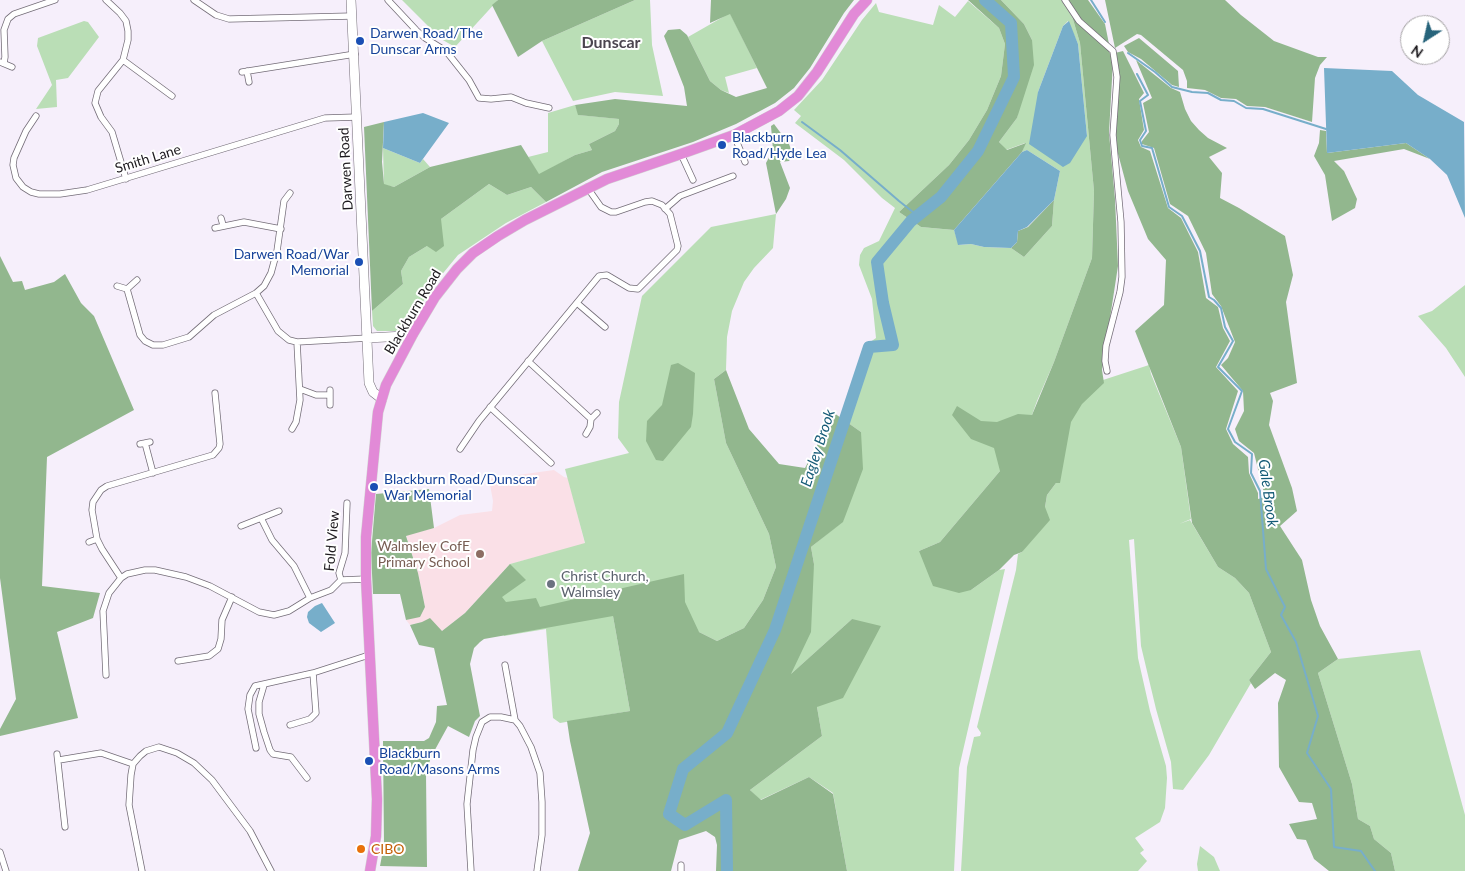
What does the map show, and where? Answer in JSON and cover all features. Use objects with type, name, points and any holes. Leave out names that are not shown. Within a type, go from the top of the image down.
[{"type":"highway","name":"Blackburn Road","points":[[370,871],[376,836],[376,799],[366,579],[366,537],[378,412],[386,385],[413,334],[445,282],[473,254],[498,236],[587,187],[734,135],[779,112],[798,96],[854,14],[867,0]]},
{"type":"main road","name":"Darwen Road","points":[[351,0],[371,388],[382,399]]},
{"type":"main road","points":[[368,338],[413,334]]},
{"type":"main road","points":[[370,374],[376,380],[386,385]]},
{"type":"street","points":[[12,67],[2,63],[5,59],[4,30],[8,19],[14,14],[55,0]]},
{"type":"street","points":[[106,0],[114,6],[126,21],[128,40],[123,60],[98,91],[95,103],[101,117],[112,132],[126,179]]},
{"type":"street","points":[[194,0],[216,15],[228,19],[352,16]]},
{"type":"street","points":[[388,0],[425,38],[446,51],[469,80],[479,98],[511,97],[526,103],[549,108]]},
{"type":"street","points":[[1064,0],[1079,21],[1113,52],[1117,77],[1113,135],[1121,222],[1122,263],[1120,292],[1106,346],[1105,366],[1107,371]]},
{"type":"street","points":[[249,82],[245,71],[355,54]]},
{"type":"street","points":[[123,60],[172,95],[168,102]]},
{"type":"street","name":"Smith Lane","points":[[37,116],[26,131],[13,164],[16,178],[24,188],[39,194],[60,194],[87,190],[306,123],[325,118],[357,117]]},
{"type":"street","points":[[734,135],[745,162]]},
{"type":"street","points":[[681,154],[693,180]]},
{"type":"street","points":[[666,209],[680,196],[732,176]]},
{"type":"street","points":[[460,449],[490,407],[599,276],[607,275],[629,288],[638,289],[674,255],[678,246],[670,214],[666,209],[657,203],[646,202],[611,212],[600,207],[587,187]]},
{"type":"street","points":[[128,289],[142,339],[148,344],[158,346],[189,337],[214,315],[256,294],[264,286],[271,273],[281,229],[280,201],[290,193]]},
{"type":"street","points":[[221,218],[223,225]]},
{"type":"street","points":[[215,228],[244,222],[281,229]]},
{"type":"street","points":[[128,289],[137,280]]},
{"type":"street","points":[[117,286],[128,289]]},
{"type":"street","points":[[256,294],[278,331],[289,340],[297,342],[368,338]]},
{"type":"street","points":[[577,303],[604,324]]},
{"type":"street","points":[[292,429],[296,422],[300,389],[297,342]]},
{"type":"street","points":[[528,361],[591,419]]},
{"type":"street","points":[[300,389],[316,395],[330,392],[330,405]]},
{"type":"street","points":[[120,578],[97,539],[92,510],[96,496],[107,486],[209,457],[217,452],[220,444],[215,393]]},
{"type":"street","points":[[490,407],[550,463]]},
{"type":"street","points":[[586,434],[590,427],[591,419],[598,413]]},
{"type":"street","points":[[145,443],[153,473]]},
{"type":"street","points":[[540,464],[545,458]]},
{"type":"street","name":"Fold View","points":[[341,580],[340,572],[345,553],[347,503]]},
{"type":"street","points":[[242,526],[279,510]]},
{"type":"street","points":[[261,518],[272,540],[294,566],[310,598]]},
{"type":"street","points":[[88,542],[97,539]]},
{"type":"street","points":[[106,675],[103,611],[109,593],[120,578],[136,572],[155,570],[198,580],[259,612],[274,615],[289,611],[310,598],[331,590],[341,580],[366,579]]},
{"type":"street","points":[[178,661],[209,656],[218,649],[221,639],[222,620],[232,597]]},
{"type":"street","points":[[184,653],[185,660]]},
{"type":"street","points":[[256,748],[248,713],[248,702],[254,686],[313,673],[369,655]]},
{"type":"street","points":[[506,665],[515,720],[528,740],[540,772],[542,835],[537,871]]},
{"type":"street","points":[[290,725],[300,720],[310,719],[316,714],[313,673]]},
{"type":"street","points":[[264,685],[259,702],[260,714],[270,750],[274,754],[291,757],[307,778]]},
{"type":"street","points":[[470,871],[467,804],[470,770],[476,737],[482,722],[490,717],[515,720]]},
{"type":"street","points":[[142,871],[129,805],[133,764],[146,751],[159,747],[177,753],[194,763],[212,780],[242,819],[256,841],[271,871]]},
{"type":"street","points":[[65,827],[58,757],[101,753],[133,764]]},
{"type":"street","points":[[0,852],[6,871]]},
{"type":"shaded area","name":"Walmsley CofE Primary School","points":[[554,470],[568,478],[585,544],[510,564],[465,613],[442,631],[422,622],[410,625],[406,620],[420,616],[425,607],[418,573],[406,535],[434,528],[460,515],[492,511],[493,501],[489,479]]},
{"type":"green space","points":[[402,0],[498,0],[455,47],[441,39]]},
{"type":"green space","points":[[498,0],[635,0],[542,41],[518,57],[492,5]]},
{"type":"green space","points":[[635,0],[650,0],[652,45],[663,96],[615,92],[573,101],[542,41]]},
{"type":"green space","points":[[711,0],[854,0],[810,68],[794,88],[775,103],[736,124],[693,142],[602,172],[546,202],[531,187],[507,195],[489,184],[441,219],[444,246],[436,252],[427,246],[409,257],[401,271],[403,284],[372,311],[364,127],[384,122],[382,162],[384,184],[394,187],[430,167],[521,145],[539,174],[575,155],[592,150],[589,144],[615,131],[619,124],[619,119],[578,115],[575,105],[615,99],[687,106],[684,87],[664,36],[668,30],[680,29],[687,35],[710,81],[721,90],[736,97],[767,88],[730,14],[710,23]]},
{"type":"green space","points":[[968,0],[1001,0],[1024,24],[1032,40],[1034,65],[1017,118],[999,142],[1007,150],[1026,143],[1022,152],[954,230],[921,227],[899,212],[949,165],[969,140],[987,110],[1001,76],[1005,44],[999,28]]},
{"type":"green space","points":[[1001,0],[1062,0],[1072,16],[1080,43],[1094,191],[1092,258],[1023,440],[1000,471],[940,542],[919,551],[971,590],[999,570],[1005,569],[959,768],[954,871],[847,871],[833,793],[809,777],[760,800],[750,790],[822,736],[817,707],[852,619],[790,675],[814,564],[811,547],[843,521],[861,432],[841,418],[850,397],[848,393],[866,345],[876,338],[872,299],[859,265],[860,255],[864,248],[879,241],[895,208],[882,198],[844,160],[795,123],[801,116],[794,110],[822,80],[862,20],[876,3],[879,12],[933,25],[939,5],[955,17],[968,1],[999,28],[1005,44],[1001,76],[987,110],[969,140],[949,165],[899,212],[921,227],[954,230],[959,245],[971,244],[984,247],[1011,248],[1024,257],[1052,226],[1054,200],[1060,171],[1027,150],[1022,152],[1025,143],[1006,150],[999,142],[1017,118],[1032,40],[1024,24]],"holes":[[[1068,21],[1078,44],[1087,136],[1038,92],[1063,26]]]},
{"type":"green space","points":[[1068,0],[1088,0],[1105,24],[1109,44],[1081,19]]},
{"type":"green space","points":[[1105,0],[1225,0],[1274,41],[1318,57],[1327,57],[1320,65],[1315,78],[1312,122],[1265,107],[1247,106],[1236,99],[1221,98],[1205,90],[1187,88],[1187,81],[1183,70],[1141,35],[1137,34],[1115,48]]},
{"type":"green space","points":[[730,13],[757,68],[725,77],[729,93],[721,90],[710,81],[688,37]]},
{"type":"green space","points":[[1072,16],[1108,49],[1113,61],[1109,133],[1115,199],[1118,266],[1102,370],[1104,383],[1082,404],[1071,422],[1060,483],[1056,483],[1047,495],[1045,507],[1050,520],[1022,552],[1014,555],[999,570],[971,590],[959,593],[933,586],[919,551],[940,542],[1000,471],[994,448],[971,439],[952,415],[957,406],[981,421],[997,422],[1018,414],[1032,415],[1054,362],[1092,258],[1094,191],[1080,43]]},
{"type":"green space","points":[[84,21],[88,22],[99,37],[68,78],[56,80],[57,107],[36,109],[52,85],[37,46],[38,38]]},
{"type":"green space","points":[[1139,38],[1178,71],[1179,87],[1172,85],[1141,59],[1128,52],[1124,46]]},
{"type":"green space","points":[[1123,51],[1144,93],[1139,99],[1144,130],[1138,140],[1141,147],[1150,151],[1168,208],[1181,218],[1198,252],[1206,298],[1218,307],[1223,328],[1230,341],[1216,367],[1238,391],[1226,429],[1233,444],[1248,457],[1249,473],[1258,493],[1258,499],[1265,497],[1254,453],[1239,441],[1235,429],[1244,411],[1243,391],[1221,365],[1228,358],[1235,342],[1221,306],[1212,294],[1206,253],[1188,216],[1170,204],[1154,148],[1142,144],[1142,141],[1149,132],[1143,103],[1152,98],[1136,60],[1171,88],[1180,92],[1191,121],[1208,138],[1227,148],[1209,157],[1222,173],[1220,198],[1285,236],[1293,275],[1286,302],[1297,383],[1270,393],[1273,401],[1269,425],[1292,488],[1297,511],[1280,526],[1302,560],[1311,600],[1320,626],[1338,659],[1318,673],[1352,784],[1358,819],[1370,826],[1374,839],[1391,853],[1395,871],[1329,871],[1314,859],[1306,840],[1297,839],[1289,824],[1317,819],[1312,803],[1299,802],[1279,767],[1278,703],[1286,680],[1275,673],[1255,689],[1249,680],[1271,652],[1249,593],[1235,578],[1218,567],[1192,523],[1181,447],[1135,331],[1164,305],[1166,260],[1148,239],[1128,191],[1117,150],[1119,69],[1115,53]]},
{"type":"green space","points":[[575,105],[579,115],[620,119],[619,124],[615,131],[589,144],[592,150],[575,155],[539,175],[528,157],[548,152],[548,113]]},
{"type":"green space","points":[[774,124],[789,144],[793,155],[789,161],[780,162],[790,188],[786,199],[776,214],[766,163],[773,150],[771,126]]},
{"type":"green space","points":[[1320,130],[1326,131],[1327,153],[1406,143],[1430,159],[1404,149],[1334,161],[1344,171],[1357,199],[1355,208],[1332,221],[1325,175],[1314,156],[1319,143]]},
{"type":"green space","points":[[383,148],[420,163],[423,159],[430,167],[394,187],[384,185]]},
{"type":"green space","points":[[489,184],[507,195],[531,187],[546,202],[506,223],[458,255],[435,283],[406,329],[400,331],[377,331],[373,326],[372,311],[403,284],[401,271],[409,257],[427,246],[441,219]]},
{"type":"green space","points":[[1054,200],[1052,226],[1024,257],[1011,248],[1017,242],[1018,231],[1028,227]]},
{"type":"green space","points":[[776,214],[773,248],[744,282],[732,311],[727,337],[726,370],[714,379],[726,443],[769,534],[776,567],[763,600],[744,628],[717,641],[699,632],[613,616],[630,711],[560,723],[553,718],[546,629],[504,636],[492,585],[510,564],[585,543],[565,469],[629,453],[618,438],[619,402],[642,296],[711,227]]},
{"type":"green space","points":[[0,256],[13,282],[22,281],[25,290],[54,282],[65,274],[81,303],[94,316],[134,410],[47,457],[42,586],[100,593],[93,618],[57,632],[78,718],[0,736],[0,729],[16,699],[0,578]]},
{"type":"green space","points":[[1465,285],[1465,377],[1446,348],[1418,316],[1432,311]]},
{"type":"green space","points":[[678,363],[695,373],[691,427],[663,461],[656,460],[646,441],[647,421],[662,405],[671,365]]},
{"type":"green space","points":[[1149,365],[1181,447],[1191,519],[1179,524],[1190,520],[1218,567],[1235,578],[1249,593],[1271,652],[1249,680],[1251,683],[1209,755],[1183,790],[1173,789],[1171,762],[1141,646],[1134,539],[1129,540],[1138,658],[1150,711],[1166,766],[1167,778],[1165,808],[1160,822],[1135,838],[1144,850],[1140,853],[1147,861],[1138,871],[961,871],[967,767],[974,737],[980,736],[981,733],[977,727],[1016,570],[1018,554],[1022,552],[1045,507],[1047,495],[1056,483],[1072,412],[1103,380]]},
{"type":"green space","points":[[726,370],[749,429],[779,464],[805,468],[834,413],[861,432],[863,469],[843,522],[811,547],[814,564],[811,632],[791,674],[852,619],[881,626],[843,698],[817,707],[822,736],[750,790],[761,800],[809,777],[833,794],[847,871],[716,871],[717,845],[715,837],[706,831],[679,840],[671,871],[578,871],[590,833],[567,721],[630,711],[613,616],[484,639],[474,648],[470,664],[480,716],[475,721],[469,737],[448,726],[431,757],[426,774],[427,867],[380,866],[384,845],[383,741],[424,741],[429,738],[436,722],[437,706],[447,705],[434,648],[419,645],[410,625],[430,618],[442,631],[465,613],[510,564],[526,580],[502,597],[506,602],[536,598],[540,607],[684,574],[685,602],[699,632],[717,641],[744,628],[763,600],[776,567],[769,534],[726,443],[714,379]]},
{"type":"green space","points":[[429,489],[434,528],[406,536],[418,573],[425,607],[420,617],[406,620],[400,594],[373,594],[371,553],[376,494]]},
{"type":"green space","points":[[1420,650],[1465,815],[1465,871],[1395,871],[1391,853],[1374,839],[1370,826],[1358,819],[1352,784],[1318,673],[1338,659]]},
{"type":"green space","points":[[1200,846],[1214,857],[1220,871],[1198,871],[1197,864]]},
{"type":"water","points":[[1069,21],[1078,44],[1087,136],[1070,163],[1063,167],[1029,144],[1038,92],[1063,26]]},
{"type":"water","points":[[1324,68],[1392,71],[1418,95],[1464,122],[1465,218],[1447,175],[1430,159],[1406,143],[1327,153]]},
{"type":"water","points":[[423,113],[449,123],[420,163],[383,148],[384,122]]},
{"type":"water","points":[[1027,150],[1060,171],[1054,200],[1027,227],[1018,231],[1017,242],[1011,248],[984,247],[971,244],[958,245],[954,230],[1022,152]]},
{"type":"water","points":[[322,603],[335,623],[321,632],[309,623],[307,617],[308,612]]},
{"type":"waterway","name":"Eagley Brook","points":[[727,871],[726,800],[685,825],[669,814],[683,769],[727,733],[775,630],[869,347],[893,345],[883,303],[877,262],[911,221],[941,197],[978,151],[1014,77],[1011,23],[985,0]]},
{"type":"waterway","name":"Gale Brook","points":[[1091,0],[1105,22]]},
{"type":"waterway","points":[[1128,53],[1172,87],[1192,92],[1208,93],[1221,100],[1234,101],[1246,108],[1263,109],[1326,129]]},
{"type":"waterway","name":"Gale Brook","points":[[1137,74],[1148,95],[1140,101],[1146,131],[1140,140],[1142,146],[1152,148],[1169,207],[1182,216],[1200,251],[1209,297],[1221,308],[1225,327],[1233,341],[1218,367],[1242,391],[1228,429],[1235,442],[1252,454],[1251,473],[1260,491],[1266,569],[1285,607],[1281,615],[1296,642],[1318,716],[1307,753],[1331,789],[1334,847],[1361,851],[1375,871]]},
{"type":"waterway","points":[[802,122],[840,150],[918,216]]},
{"type":"place","name":"Darwen Road/The Dunscar Arms","points":[[360,41]]},
{"type":"place","name":"Blackburn Road/Hyde Lea","points":[[722,145]]},
{"type":"place","name":"Darwen Road/War Memorial","points":[[359,262]]},
{"type":"place","name":"Blackburn Road/Dunscar War Memorial","points":[[374,487]]},
{"type":"place","name":"Walmsley CofE Primary School","points":[[480,554]]},
{"type":"place","name":"Christ Church, Walmsley","points":[[551,584]]},
{"type":"place","name":"Blackburn Road/Masons Arms","points":[[369,761]]},
{"type":"place","name":"CIBO","points":[[361,849]]},
{"type":"district","name":"Dunscar","points":[[611,43]]}]
